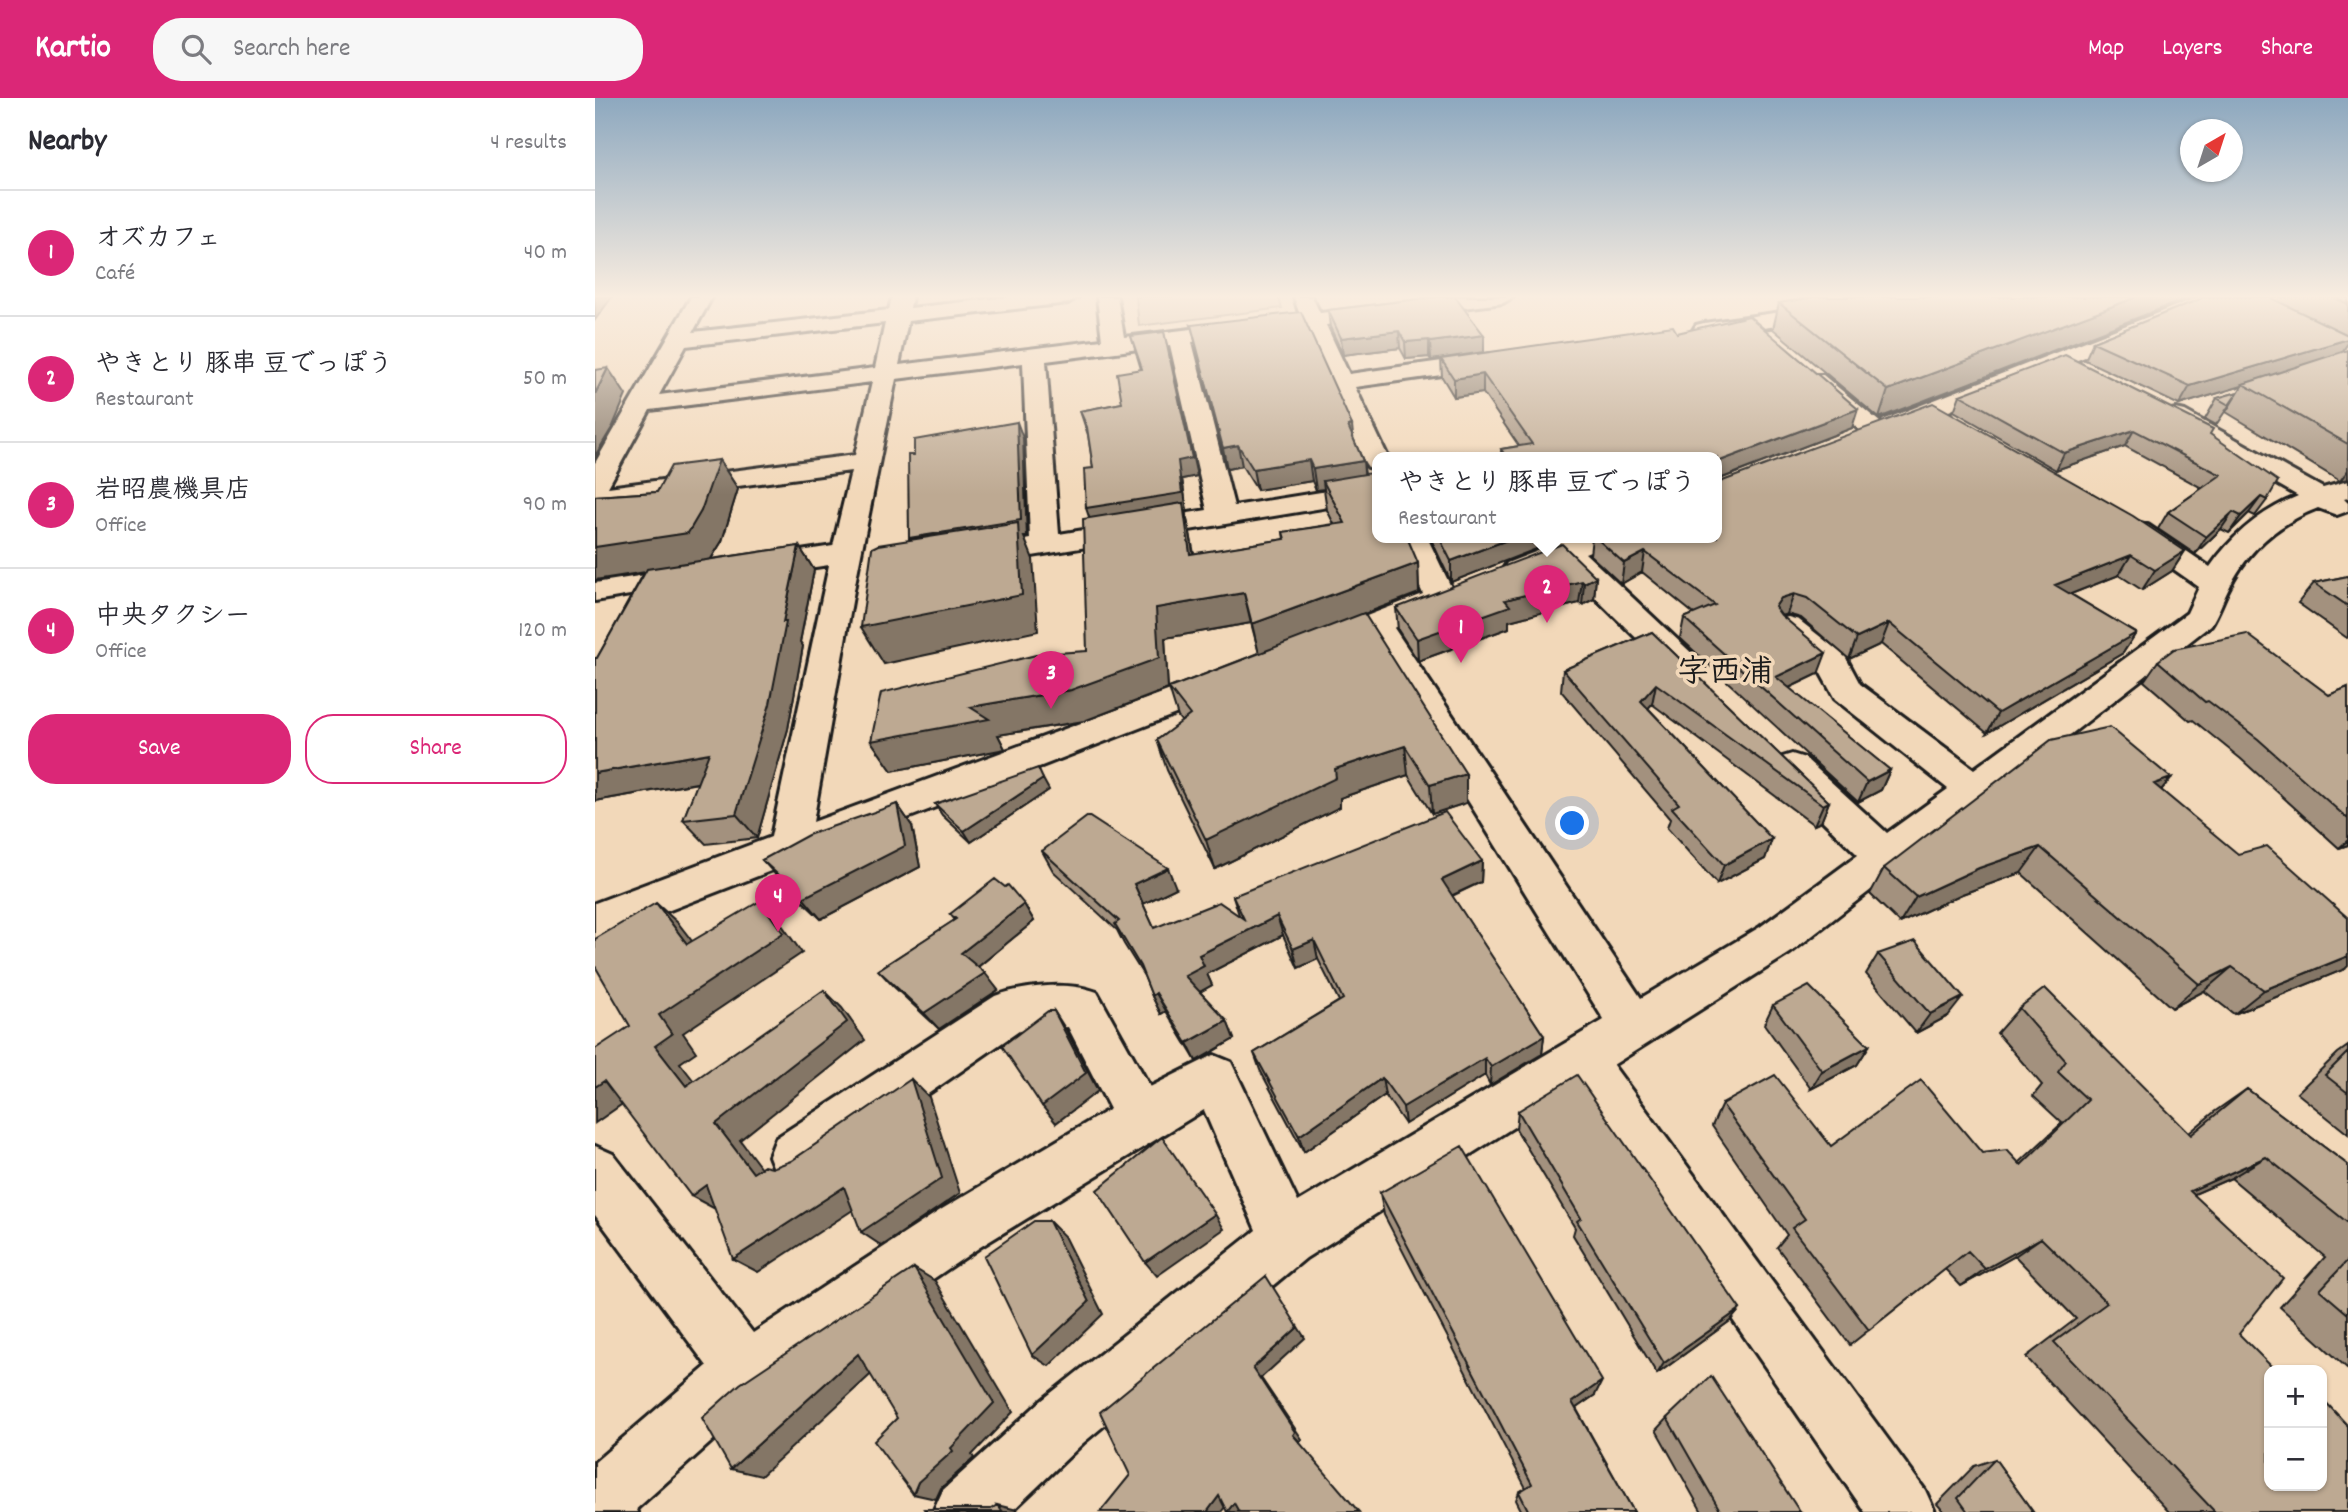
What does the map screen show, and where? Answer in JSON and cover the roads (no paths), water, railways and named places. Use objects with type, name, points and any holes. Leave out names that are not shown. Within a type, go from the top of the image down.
[{"type":"street","points":[[595,486],[664,363]]},
{"type":"street","points":[[789,845],[852,569],[866,461],[887,363]]},
{"type":"street","points":[[642,404],[971,363]]},
{"type":"street","points":[[1034,363],[1045,545]]},
{"type":"street","points":[[1186,363],[1222,516]]},
{"type":"street","points":[[1332,363],[1373,452]]},
{"type":"street","points":[[1341,382],[1476,363]]},
{"type":"street","points":[[1802,368],[1863,436],[1942,418],[2054,363]]},
{"type":"street","points":[[2066,363],[2083,372]]},
{"type":"street","points":[[2153,405],[2348,513]]},
{"type":"street","points":[[2177,417],[2203,408]]},
{"type":"street","points":[[595,497],[866,461]]},
{"type":"street","points":[[965,1512],[1062,1422],[1287,1239],[1775,940],[2200,618],[2214,583],[2241,544],[2267,521],[2320,497],[2348,489]]},
{"type":"street","points":[[949,561],[1372,492]]},
{"type":"street","points":[[2121,521],[2214,583]]},
{"type":"street","points":[[1418,543],[1465,590]]},
{"type":"street","points":[[1297,655],[1586,543]]},
{"type":"street","points":[[1565,551],[1715,694]]},
{"type":"street","points":[[595,592],[721,573],[852,569]]},
{"type":"street","points":[[1375,624],[1634,1026]]},
{"type":"street","points":[[1788,627],[1833,664],[1847,691],[1974,789]]},
{"type":"street","points":[[595,921],[789,845],[1258,670]]},
{"type":"street","points":[[1765,742],[1885,856]]},
{"type":"street","points":[[793,1156],[1011,1011],[1081,1006],[1141,1118]]},
{"type":"street","points":[[1581,1060],[1903,1512]]},
{"type":"street","points":[[600,1502],[746,1371],[961,1228],[1141,1118],[1214,1078],[1287,1239]]},
{"type":"street","points":[[595,1172],[746,1371]]},
{"type":"place","name":"やきとり 豚串 豆でっぽう","points":[[1547,623]]},
{"type":"place","name":"オズカフェ","points":[[1461,663]]},
{"type":"place","name":"岩昭農機具店","points":[[1051,709]]},
{"type":"place","name":"中央タクシー","points":[[778,932]]},
{"type":"district","name":"字西浦","points":[[1725,670]]}]
